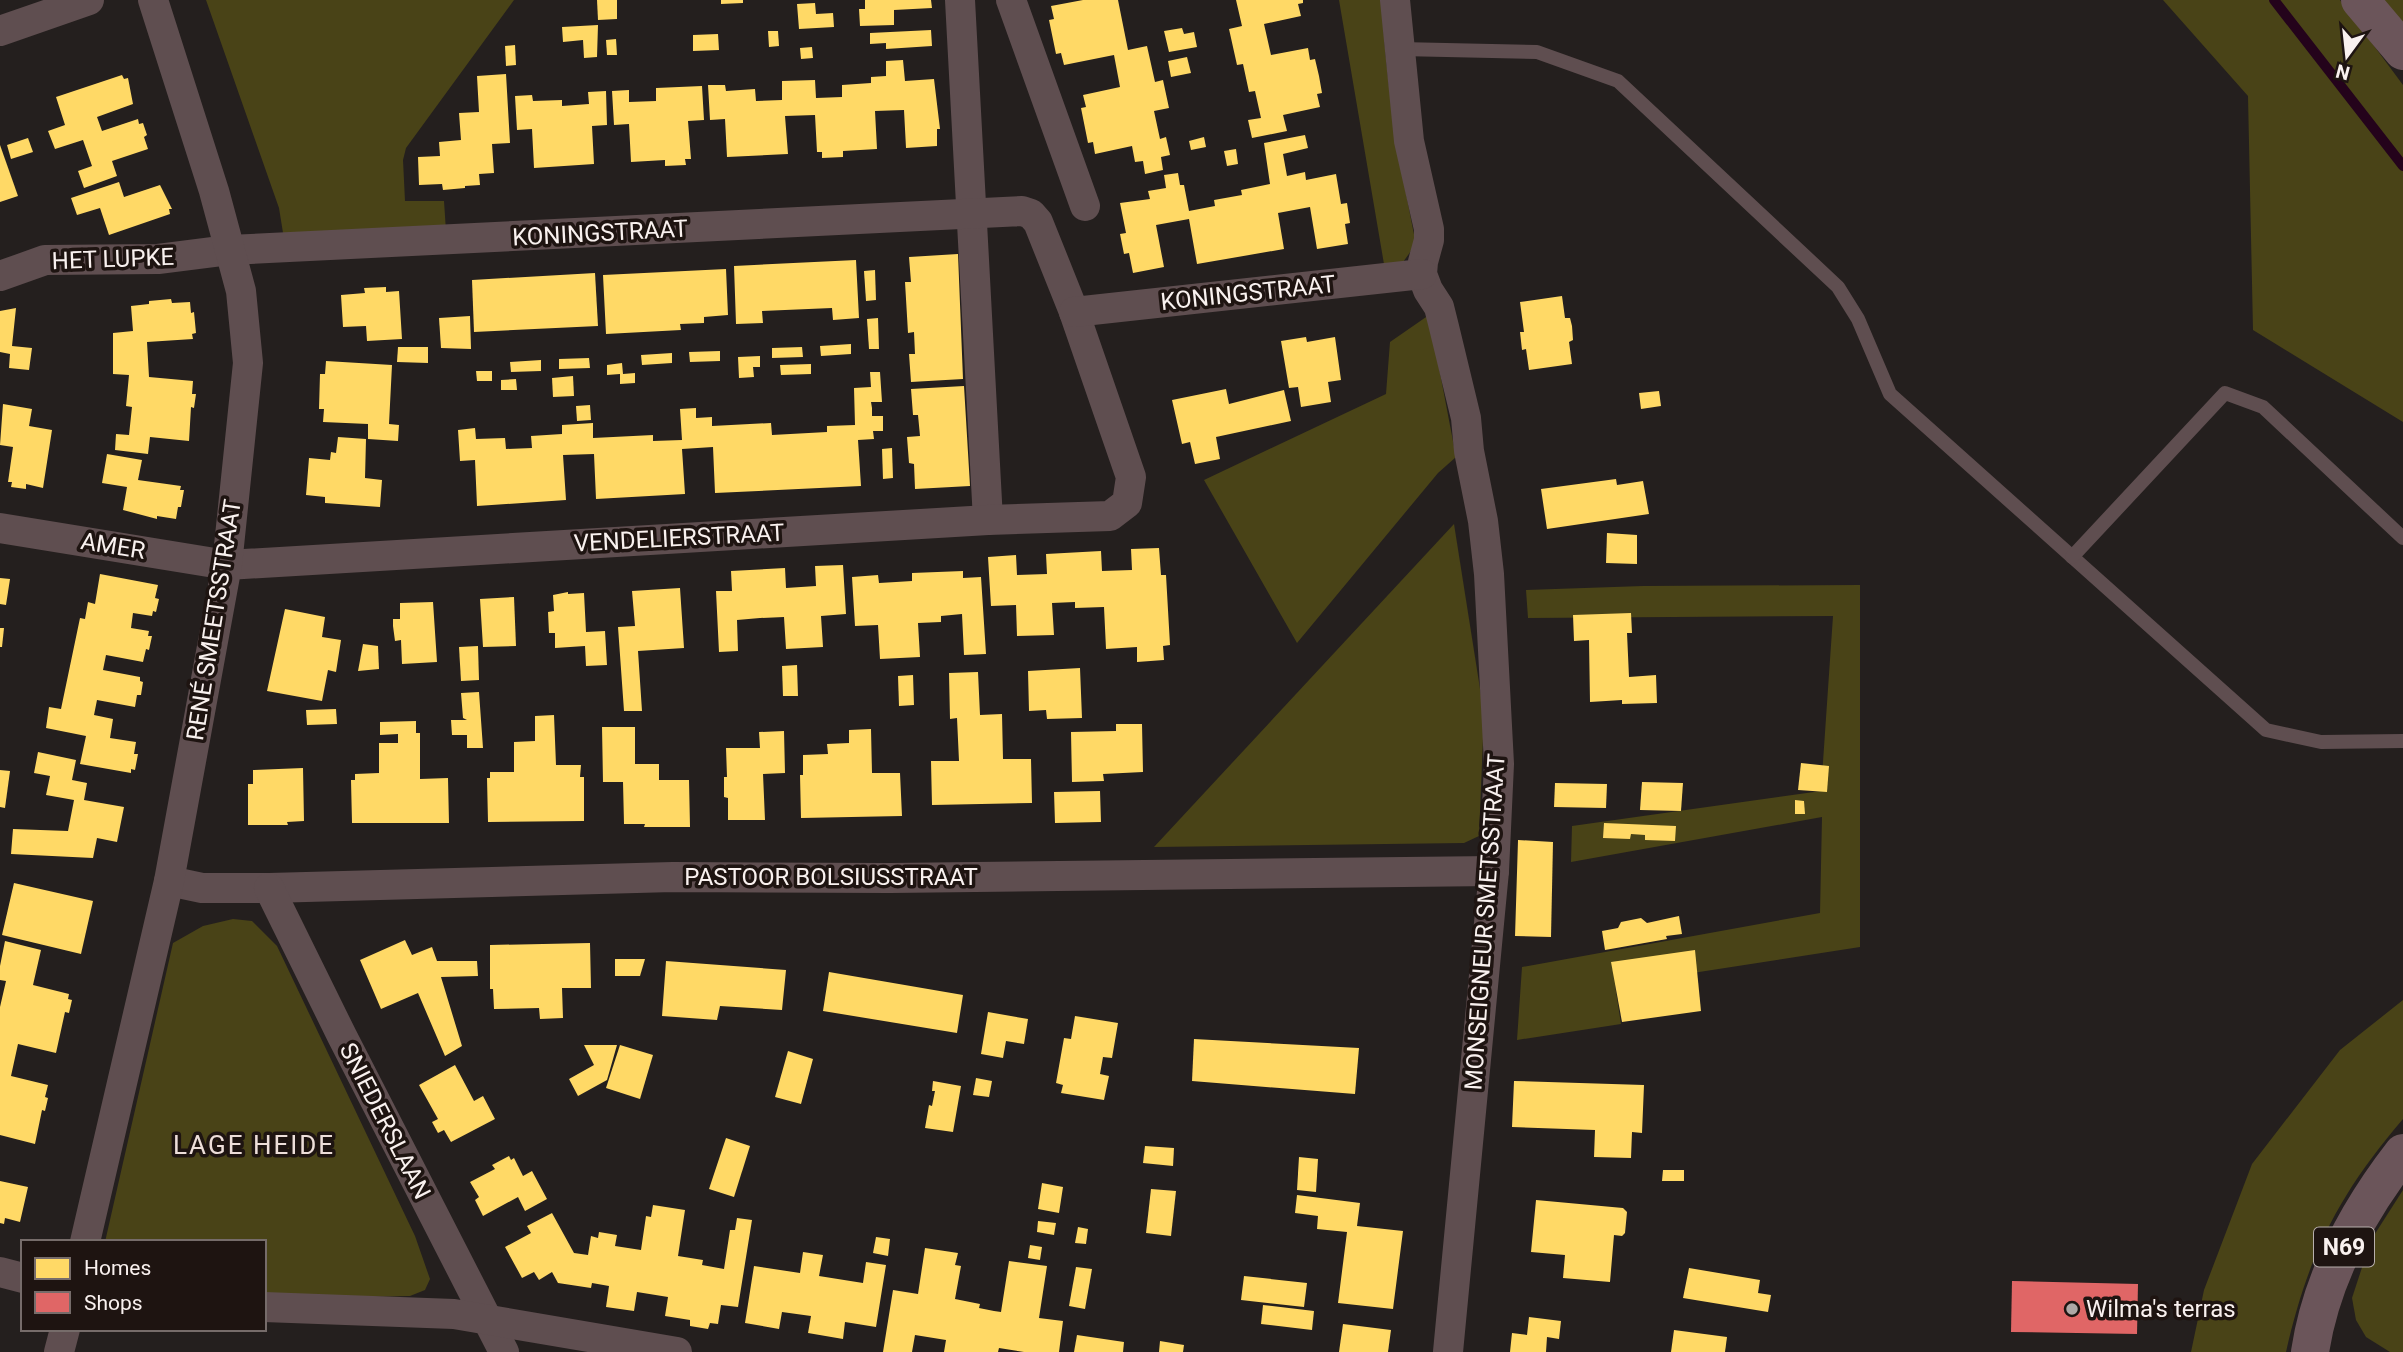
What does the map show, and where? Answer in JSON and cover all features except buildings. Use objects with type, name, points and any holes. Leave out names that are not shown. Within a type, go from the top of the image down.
[{"type":"main road","points":[[2360,0],[2403,51]]},
{"type":"main road","name":"N69","points":[[2310,1352],[2328,1285],[2345,1243],[2365,1206],[2403,1153]]},
{"type":"street","points":[[0,31],[89,0]]},
{"type":"street","name":"RENÉ SMEETSSTRAAT","points":[[85,1240],[169,881],[227,565],[248,363],[241,291],[214,191],[153,0]]},
{"type":"street","points":[[960,0],[988,520]]},
{"type":"street","points":[[1011,0],[1085,206]]},
{"type":"street","points":[[1395,0],[1409,141],[1429,229],[1423,274]]},
{"type":"street","name":"KONINGSTRAAT","points":[[229,250],[1022,211],[1031,214],[1038,222],[1074,312],[1130,477],[1127,503]]},
{"type":"street","name":"HET LUPKE","points":[[0,276],[45,260],[158,259],[229,250]]},
{"type":"street","name":"KONINGSTRAAT","points":[[1074,312],[1423,274]]},
{"type":"street","name":"MONSEIGNEUR SMETSSTRAAT","points":[[1423,274],[1428,290],[1439,307],[1466,418],[1488,561],[1499,764],[1494,871],[1448,1352]]},
{"type":"street","name":"VENDELIERSTRAAT","points":[[227,565],[988,520],[1110,516],[1127,503]]},
{"type":"street","name":"AMER","points":[[0,528],[227,565]]},
{"type":"street","name":"PASTOOR BOLSIUSSTRAAT","points":[[169,881],[202,887],[269,888],[673,877],[890,878],[1494,871]]},
{"type":"street","name":"SNIEDERSLAAN","points":[[269,888],[504,1352]]},
{"type":"street","points":[[0,1272],[21,1277]]},
{"type":"street","points":[[266,1307],[454,1314],[677,1352]]},
{"type":"street","points":[[59,1352],[64,1331]]},
{"type":"lane","points":[[1400,49],[1537,52],[1618,81],[1838,287],[1858,319],[1890,394],[2266,730],[2321,742],[2403,741]]},
{"type":"lane","points":[[2072,556],[2225,393],[2263,407],[2403,538]]},
{"type":"shaded area","points":[[206,0],[514,0],[406,148],[403,160],[405,201],[444,201],[446,231],[284,239],[279,208]]},
{"type":"shaded area","points":[[1339,0],[1382,0],[1390,92],[1416,244],[1398,269],[1385,270]]},
{"type":"shaded area","points":[[2163,0],[2340,0],[2403,85],[2403,422],[2253,330],[2248,96]]},
{"type":"shaded area","points":[[2378,0],[2403,0],[2403,28]]},
{"type":"shaded area","points":[[1429,315],[1456,457],[1438,473],[1297,643],[1204,480],[1386,394],[1390,342]]},
{"type":"shaded area","points":[[1454,524],[1484,714],[1479,836],[1464,843],[1154,847]]},
{"type":"shaded area","points":[[1860,585],[1860,947],[1615,985],[1621,1024],[1517,1040],[1522,967],[1820,913],[1822,817],[1571,862],[1572,826],[1821,791],[1833,616],[1528,618],[1526,590],[1643,586]]},
{"type":"shaded area","points":[[233,919],[252,921],[277,946],[415,1236],[430,1279],[425,1290],[410,1296],[266,1299],[266,1240],[105,1240],[173,943],[203,926]]},
{"type":"shaded area","points":[[2403,1000],[2403,1119],[2360,1174],[2328,1228],[2304,1285],[2286,1352],[2191,1352],[2204,1290],[2252,1164],[2340,1050]]},
{"type":"shaded area","points":[[2403,1190],[2403,1352],[2390,1352],[2366,1337],[2356,1320],[2352,1298],[2371,1240]]},
{"type":"waterway","points":[[2274,0],[2403,166]]},
{"type":"place","name":"Wilma's terras","points":[[2072,1309]]},
{"type":"district","name":"LAGE HEIDE","points":[[254,1145]]}]
